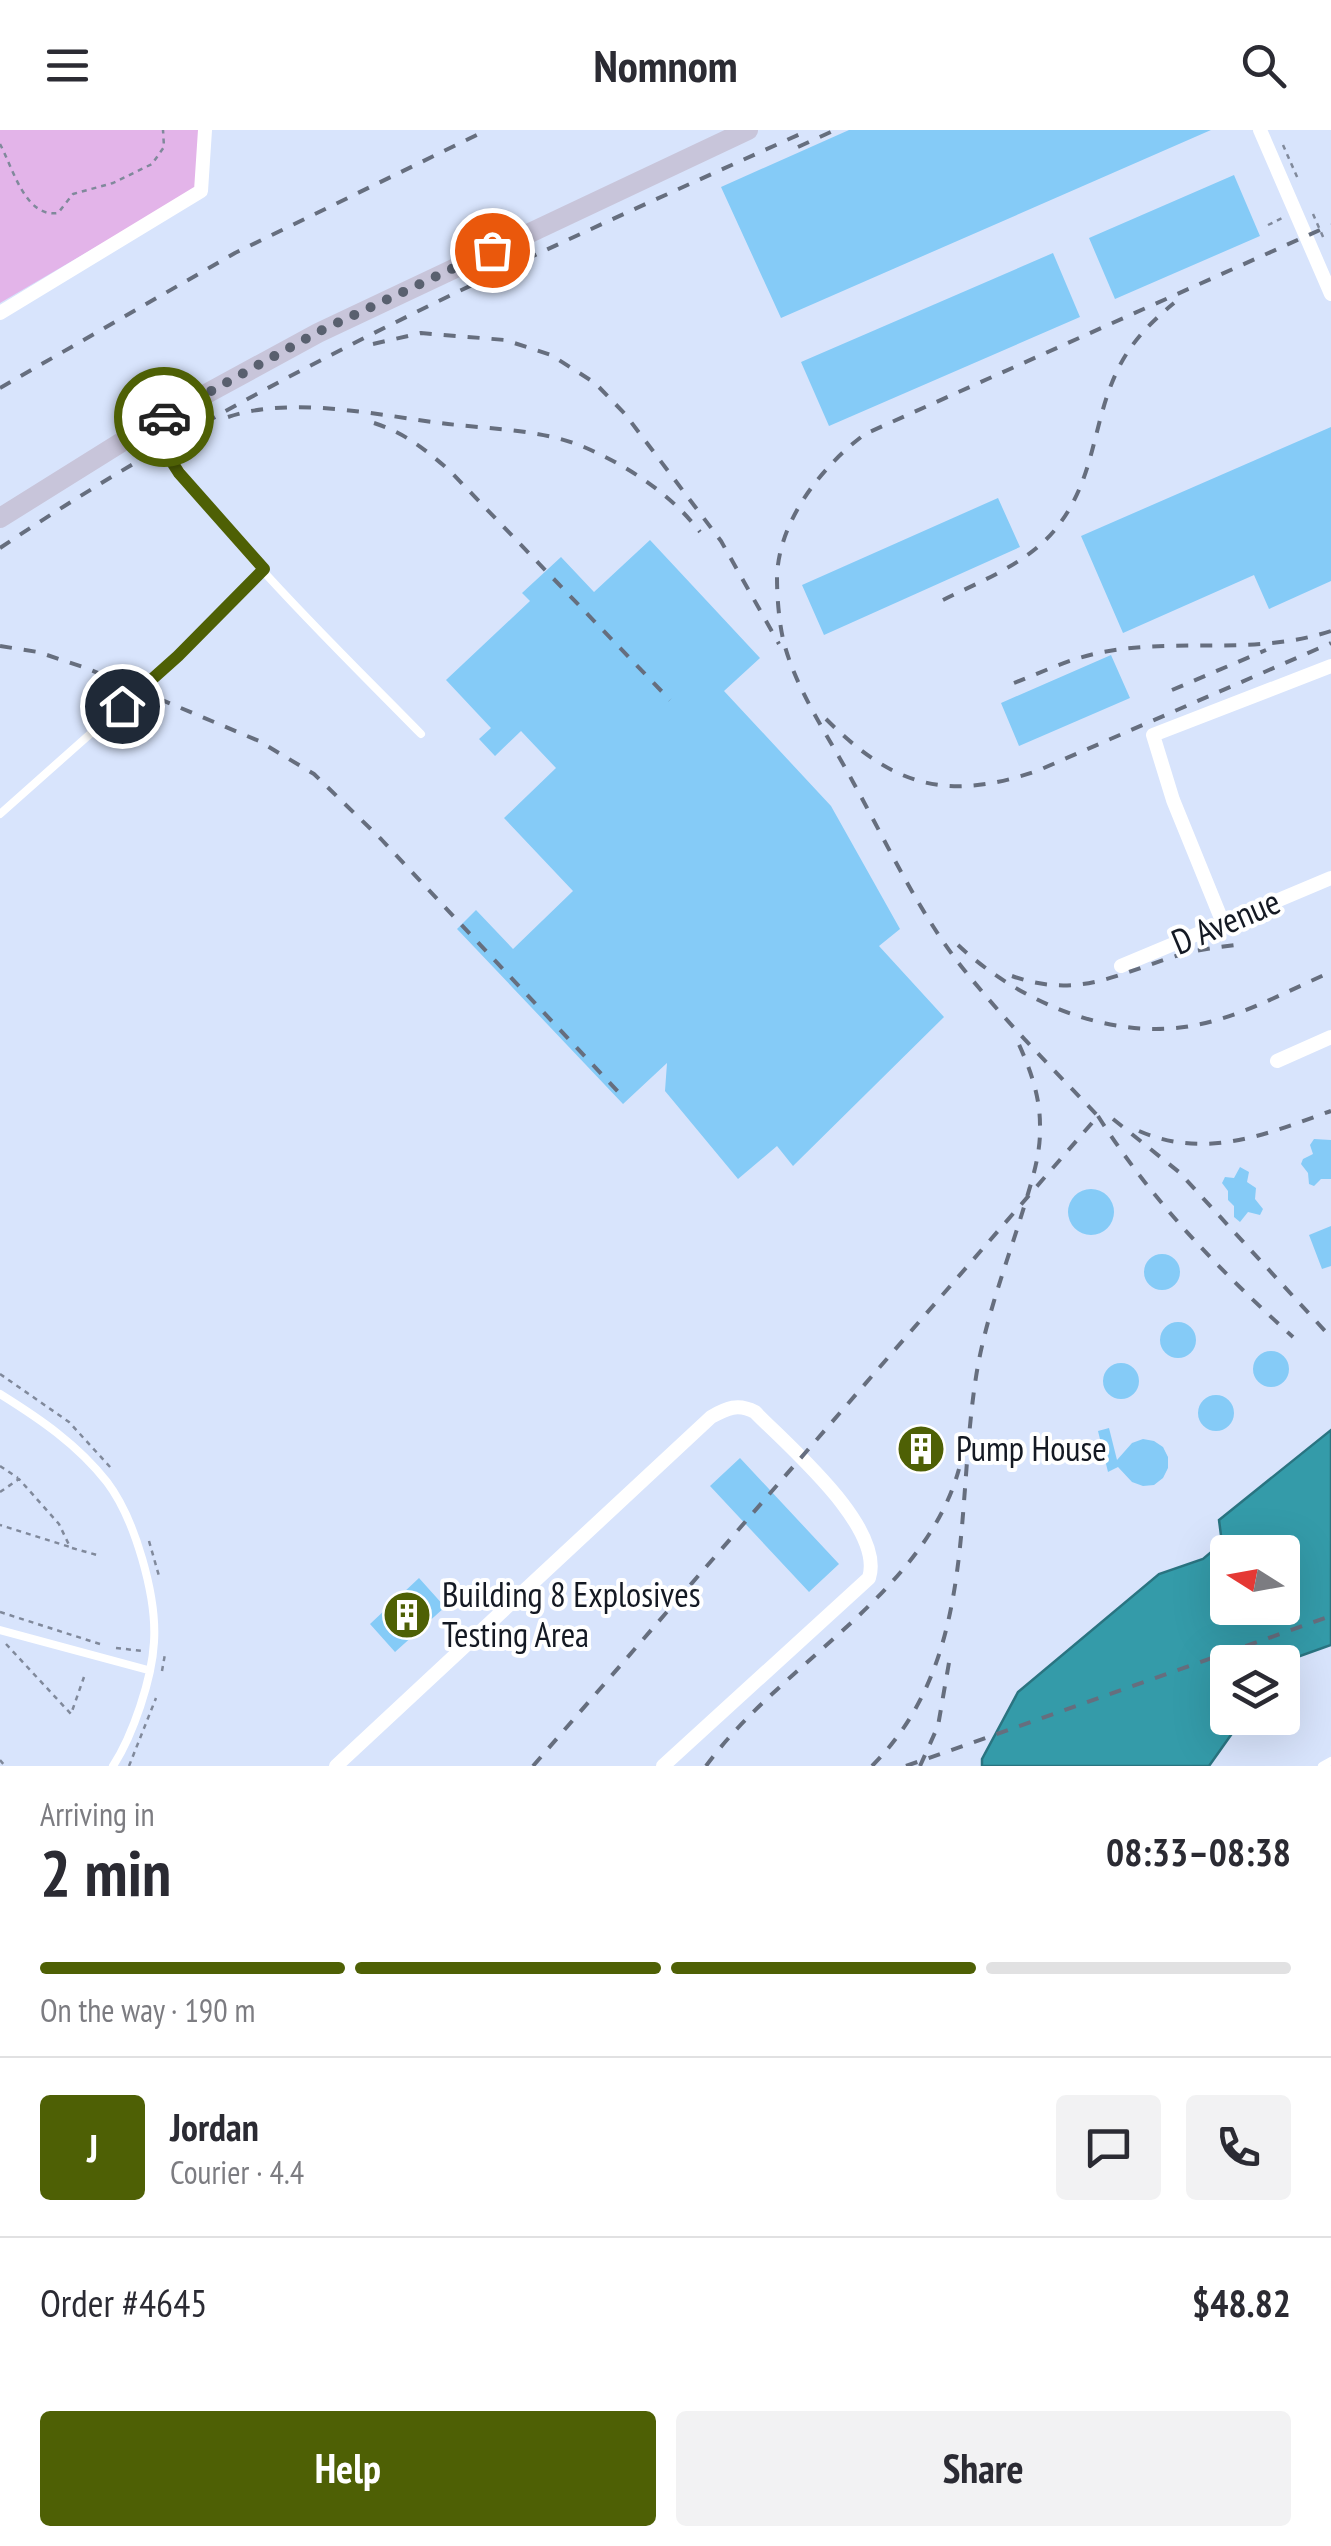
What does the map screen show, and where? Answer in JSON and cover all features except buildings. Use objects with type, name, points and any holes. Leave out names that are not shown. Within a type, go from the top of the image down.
[{"type":"main road","points":[[0,518],[149,426],[371,306],[748,130]]},
{"type":"street","points":[[0,313],[201,191],[205,130]]},
{"type":"street","points":[[1260,130],[1320,250],[1331,294]]},
{"type":"street","points":[[1223,923],[1173,800],[1154,734],[1331,666]]},
{"type":"street","name":"D Avenue","points":[[1121,966],[1331,878]]},
{"type":"street","points":[[1277,1061],[1331,1037]]},
{"type":"street","points":[[336,1766],[711,1418],[734,1406],[745,1407],[755,1412],[838,1498],[859,1529],[873,1565],[869,1578],[663,1766]]},
{"type":"lane","points":[[149,426],[179,473],[421,734]]},
{"type":"lane","points":[[0,814],[178,656],[264,569]]},
{"type":"lane","points":[[0,1394],[68,1439],[108,1484],[135,1533],[147,1584],[154,1642],[124,1749],[113,1766]]},
{"type":"lane","points":[[0,1630],[148,1670]]},
{"type":"lane","points":[[1322,1766],[1331,1762]]},
{"type":"path","points":[[0,144],[34,208],[45,215],[58,213],[73,194],[112,183],[152,164],[164,146],[163,130]]},
{"type":"path","points":[[0,1374],[68,1422],[107,1461],[117,1478]]},
{"type":"path","points":[[0,1466],[19,1479],[59,1524],[70,1547]]},
{"type":"path","points":[[0,1492],[19,1479]]},
{"type":"path","points":[[0,1525],[97,1555]]},
{"type":"path","points":[[144,1527],[156,1558],[162,1590]]},
{"type":"path","points":[[0,1612],[113,1648],[165,1652],[161,1678]]},
{"type":"path","points":[[0,1641],[70,1714],[84,1677]]},
{"type":"path","points":[[129,1766],[156,1695]]},
{"type":"path","points":[[0,1760],[5,1766]]},
{"type":"shaded area","points":[[0,130],[204,130],[202,185],[0,303]]},
{"type":"water","points":[[1331,1430],[1331,1645],[1300,1656],[1300,1645],[1210,1645],[1210,1735],[1231,1735],[1209,1766],[982,1766],[982,1759],[1018,1692],[1159,1574],[1210,1553],[1210,1625],[1300,1625],[1300,1535],[1221,1535],[1219,1520]]},
{"type":"railway","points":[[0,388],[235,253],[487,130]]},
{"type":"railway","points":[[0,548],[96,486],[294,374],[498,272],[809,130]]},
{"type":"railway","points":[[798,147],[835,130]]},
{"type":"railway","points":[[533,1766],[1098,1116],[997,1009],[948,949],[905,879],[804,694],[788,658],[777,593],[779,557],[794,516],[833,462],[865,434],[1331,225]]},
{"type":"railway","points":[[943,600],[1017,562],[1054,531],[1086,471],[1119,367],[1143,332],[1174,303]]},
{"type":"railway","points":[[373,344],[421,333],[505,340],[551,355],[595,383],[625,414],[721,541],[779,644]]},
{"type":"railway","points":[[228,417],[309,407],[552,437],[584,447],[632,472],[676,505],[700,532]]},
{"type":"railway","points":[[374,423],[415,443],[450,471],[670,700]]},
{"type":"railway","points":[[1014,683],[1074,660],[1123,649],[1272,643],[1331,631]]},
{"type":"railway","points":[[826,719],[874,760],[898,773],[922,782],[975,785],[1037,771],[1331,643]]},
{"type":"railway","points":[[0,646],[38,652],[86,668],[259,741],[314,774],[381,839],[624,1098]]},
{"type":"railway","points":[[1172,690],[1266,650]]},
{"type":"railway","points":[[1012,976],[1035,983],[1076,985],[1184,954],[1244,944]]},
{"type":"railway","points":[[958,945],[982,966],[1038,1000],[1068,1013],[1132,1028],[1164,1029],[1213,1021],[1331,972]]},
{"type":"railway","points":[[872,1766],[906,1725],[930,1680],[946,1632],[956,1582],[980,1355],[1039,1146],[1036,1091],[1016,1038]]},
{"type":"railway","points":[[1139,1131],[1188,1143],[1236,1141],[1331,1111]]},
{"type":"railway","points":[[1098,1116],[1141,1177],[1188,1233],[1293,1337]]},
{"type":"railway","points":[[1113,1119],[1179,1172],[1326,1332]]},
{"type":"railway","points":[[706,1766],[737,1729],[848,1626],[915,1554],[941,1514],[959,1469]]},
{"type":"railway","points":[[906,1766],[1331,1616]]},
{"type":"railway","points":[[920,1766],[938,1726],[951,1651]]},
{"type":"way so far","points":[[164,417],[318,332],[492,250]]},
{"type":"place","name":"Pump House","points":[[921,1449]]},
{"type":"place","name":"Building 8 Explosives Testing Area","points":[[407,1615]]},
{"type":"route","points":[[122,706],[264,569],[179,473],[149,426],[164,417]]}]
